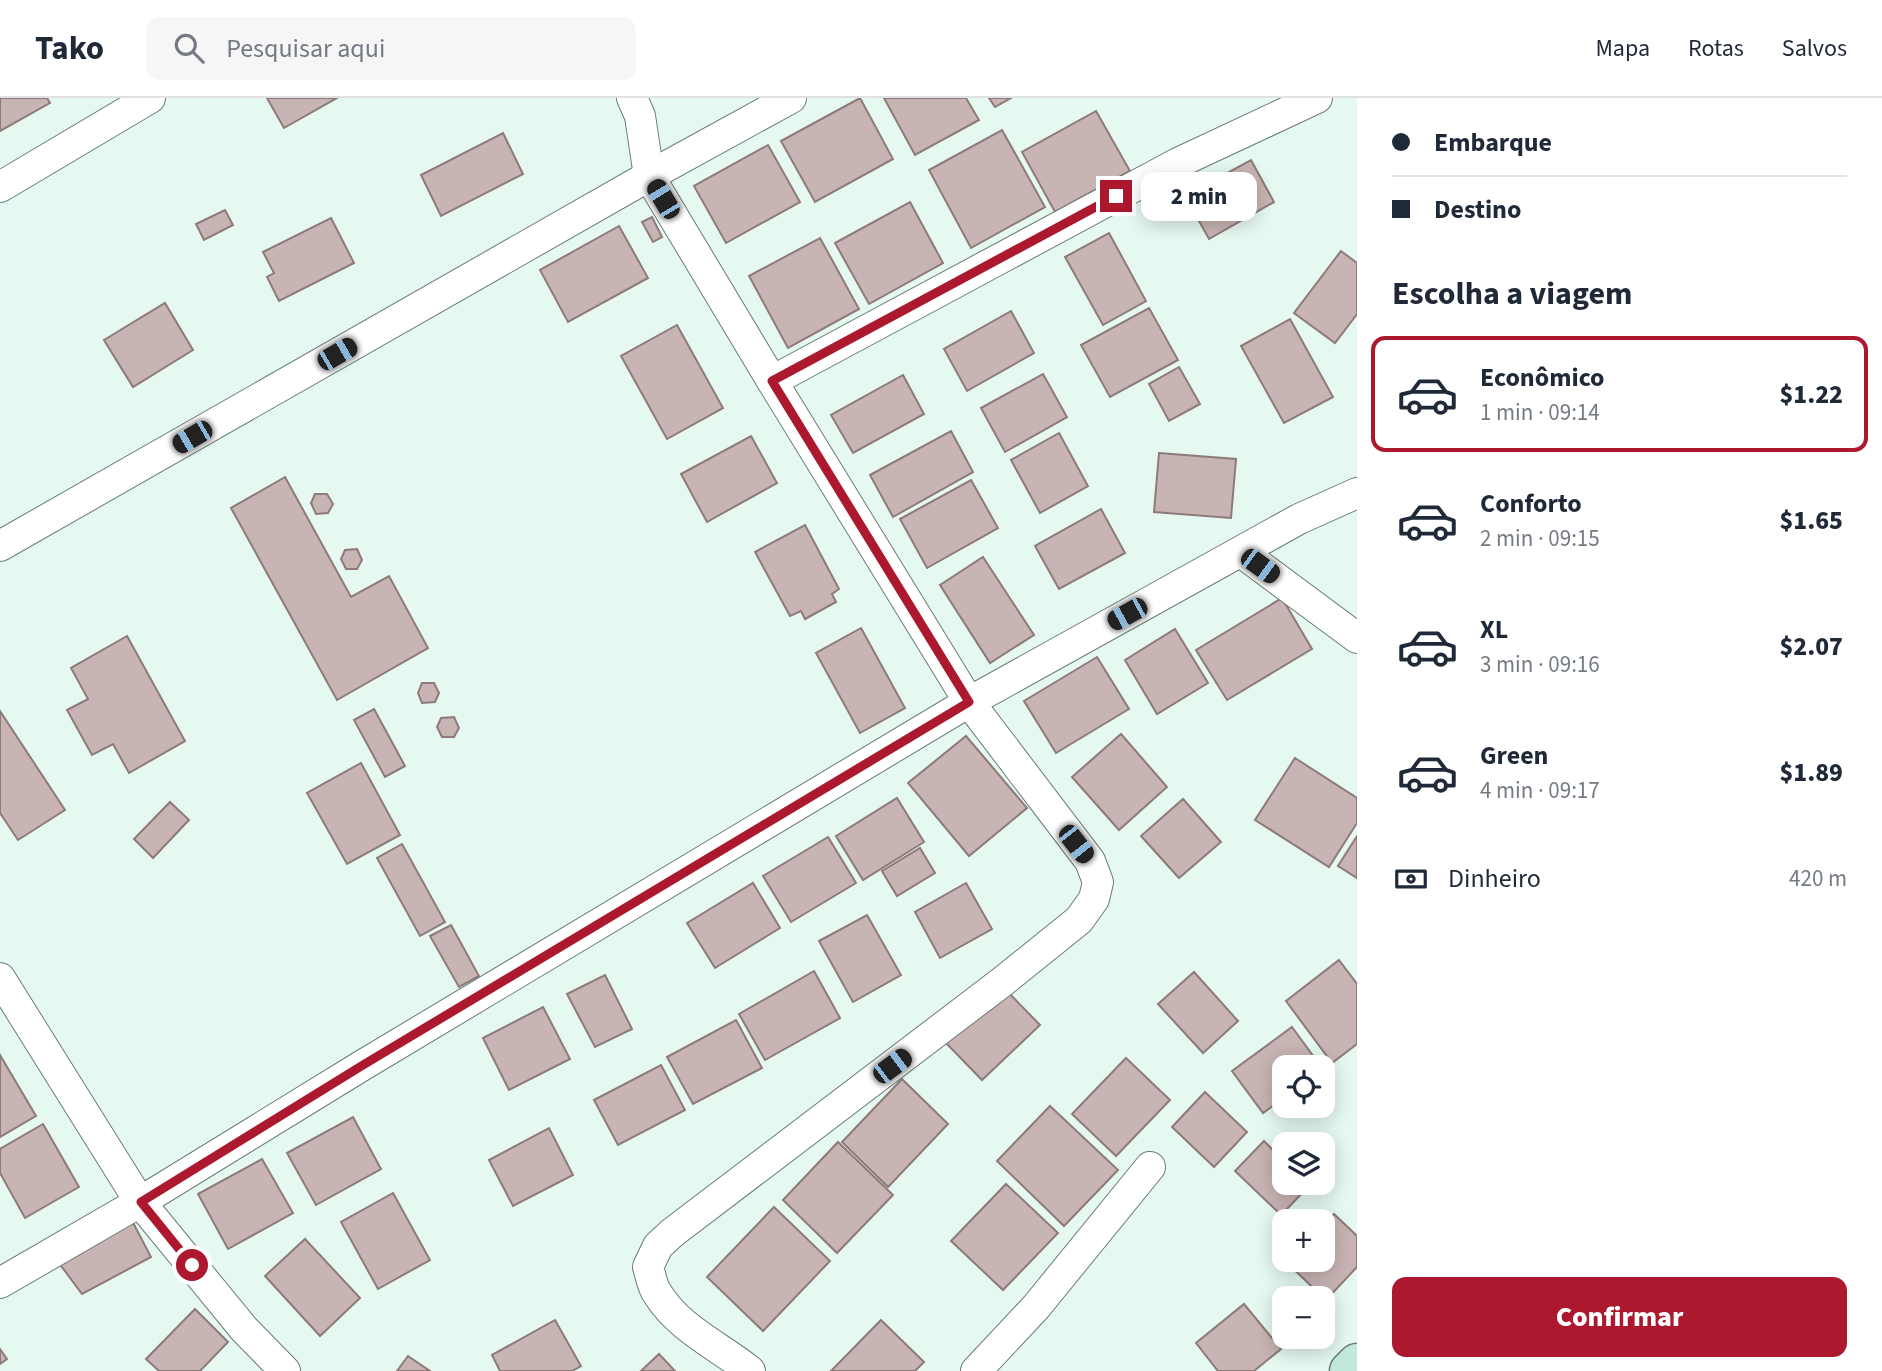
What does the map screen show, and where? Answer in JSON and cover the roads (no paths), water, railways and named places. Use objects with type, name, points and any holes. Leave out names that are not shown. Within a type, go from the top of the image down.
[{"type":"main road","points":[[1349,1371],[1357,1363]]},
{"type":"street","points":[[0,187],[150,98]]},
{"type":"street","points":[[632,98],[640,116],[649,176],[969,702],[1090,861],[1098,882],[1094,900],[1079,920],[1012,975],[657,1246],[648,1267],[655,1291],[685,1326],[750,1371]]},
{"type":"street","points":[[0,546],[649,176],[791,98]]},
{"type":"street","points":[[772,381],[1178,163],[1317,98]]},
{"type":"street","points":[[0,1283],[141,1202],[363,1065],[969,702],[1299,519],[1357,493]]},
{"type":"street","points":[[1241,552],[1357,638]]},
{"type":"street","points":[[0,978],[141,1202],[244,1329],[285,1371]]},
{"type":"street","points":[[976,1371],[1035,1307],[1150,1167]]}]
